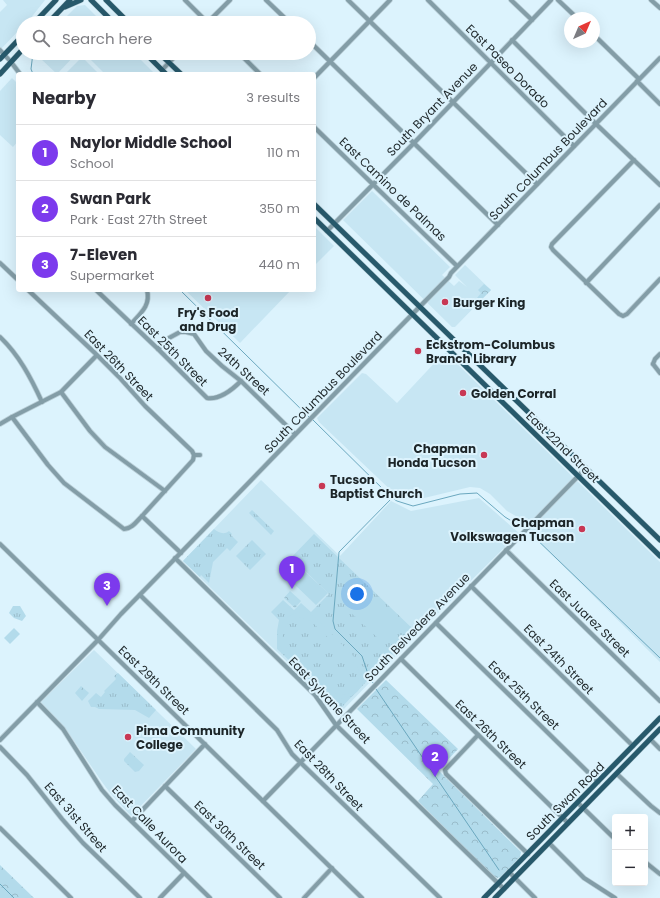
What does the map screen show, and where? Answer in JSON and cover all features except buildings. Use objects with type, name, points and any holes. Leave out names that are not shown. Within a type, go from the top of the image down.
[{"type":"main road","points":[[41,16],[56,0]]},
{"type":"main road","points":[[55,16],[70,0]]},
{"type":"main road","points":[[62,8],[81,0],[97,6]]},
{"type":"main road","points":[[91,0],[107,16]]},
{"type":"main road","points":[[106,0],[122,16]]},
{"type":"main road","points":[[0,59],[16,42]]},
{"type":"main road","points":[[0,74],[16,57]]},
{"type":"main road","points":[[152,60],[162,70]]},
{"type":"main road","points":[[169,62],[179,72]]},
{"type":"main road","name":"East 22nd Street","points":[[316,206],[660,540]]},
{"type":"main road","name":"East 22nd Street","points":[[316,220],[660,556]]},
{"type":"main road","name":"South Swan Road","points":[[484,898],[660,718]]},
{"type":"main road","name":"South Swan Road","points":[[495,898],[660,729]]},
{"type":"street","points":[[185,0],[201,16]]},
{"type":"street","points":[[215,16],[230,0]]},
{"type":"street","points":[[266,0],[283,16]]},
{"type":"street","points":[[348,0],[537,184]]},
{"type":"street","points":[[316,76],[390,0]]},
{"type":"street","name":"East Paseo Dorado","points":[[428,0],[574,146]]},
{"type":"street","points":[[511,0],[532,20]]},
{"type":"street","name":"South Bryant Avenue","points":[[327,231],[414,143],[550,0]]},
{"type":"street","points":[[558,0],[571,12]]},
{"type":"street","points":[[651,0],[660,8]]},
{"type":"street","points":[[512,40],[596,124],[660,185]]},
{"type":"street","points":[[600,41],[660,104]]},
{"type":"street","points":[[316,48],[498,225]]},
{"type":"street","points":[[0,50],[18,72]]},
{"type":"street","name":"South Columbus Boulevard","points":[[0,740],[296,433],[420,307],[457,266],[660,58]]},
{"type":"street","points":[[246,60],[258,72]]},
{"type":"street","points":[[162,70],[169,62]]},
{"type":"street","name":"East Camino de Palmas","points":[[316,129],[457,266]]},
{"type":"street","points":[[634,160],[552,244],[551,247],[552,250],[621,316],[627,314],[660,279]]},
{"type":"street","points":[[586,283],[660,205]]},
{"type":"street","points":[[0,263],[16,278]]},
{"type":"street","name":"East 26th Street","points":[[30,292],[97,355],[145,406],[192,451],[194,455]]},
{"type":"street","name":"East 25th Street","points":[[98,292],[207,398],[213,399],[220,396],[241,381]]},
{"type":"street","points":[[131,324],[147,305],[149,297],[148,292]]},
{"type":"street","name":"24th Street","points":[[158,349],[169,338],[180,332],[191,333],[197,337],[206,350],[219,363],[241,381],[278,416],[281,417],[296,433]]},
{"type":"street","points":[[0,337],[10,347],[22,364],[42,402]]},
{"type":"street","points":[[660,354],[652,364],[660,373]]},
{"type":"street","points":[[0,424],[12,416],[61,392],[97,355]]},
{"type":"street","points":[[61,392],[90,431],[106,447],[165,491]]},
{"type":"street","points":[[12,416],[48,465],[64,483],[126,531],[142,516],[193,460],[194,455],[200,455]]},
{"type":"street","name":"South Belvedere Avenue","points":[[263,801],[586,468]]},
{"type":"street","points":[[142,516],[181,552]]},
{"type":"street","name":"East 29th Street","points":[[0,544],[362,898]]},
{"type":"street","name":"East Juarez Street","points":[[506,550],[660,701]]},
{"type":"street","name":"East Sylvane Street","points":[[175,558],[315,695],[336,725],[504,889]]},
{"type":"street","name":"East 24th Street","points":[[471,586],[633,746]]},
{"type":"street","name":"East 28th Street","points":[[140,595],[277,730],[292,754],[440,898]]},
{"type":"street","name":"East 25th Street","points":[[436,623],[598,782]]},
{"type":"street","name":"East 26th Street","points":[[400,659],[568,823]]},
{"type":"street","name":"East Calle Aurora","points":[[37,702],[63,729],[102,790],[210,898]]},
{"type":"street","points":[[478,734],[444,770],[446,774],[528,854]]},
{"type":"street","points":[[650,739],[660,749]]},
{"type":"street","points":[[132,821],[205,744]]},
{"type":"street","name":"East 31st Street","points":[[0,747],[28,775],[62,819],[83,843],[140,898]]},
{"type":"street","points":[[617,774],[660,813]]},
{"type":"street","name":"East 30th Street","points":[[165,786],[280,898]]},
{"type":"street","points":[[578,803],[612,836]]},
{"type":"street","points":[[0,828],[72,898]]},
{"type":"street","points":[[549,843],[584,878],[615,898]]},
{"type":"street","points":[[648,864],[660,874]]},
{"type":"street","points":[[304,898],[332,868]]},
{"type":"street","points":[[510,872],[535,898]]},
{"type":"street","points":[[160,898],[184,873]]},
{"type":"shaded area","points":[[3,0],[45,0],[32,16],[16,16],[16,33],[0,50],[0,12],[7,5]]},
{"type":"shaded area","points":[[85,5],[96,16],[67,16],[77,6]]},
{"type":"shaded area","points":[[42,60],[70,60],[59,72],[55,72]]},
{"type":"shaded area","points":[[79,60],[85,60],[97,72],[67,72]]},
{"type":"shaded area","points":[[91,60],[141,60],[153,72],[103,72]]},
{"type":"shaded area","points":[[12,78],[16,82],[16,143],[13,147],[0,135],[0,91]]},
{"type":"shaded area","points":[[372,191],[450,267],[442,275],[454,286],[459,281],[467,287],[455,275],[465,265],[491,290],[455,327],[452,327],[343,220]]},
{"type":"shaded area","points":[[316,228],[334,246],[316,264]]},
{"type":"shaded area","points":[[187,292],[289,292],[240,343]]},
{"type":"shaded area","points":[[446,353],[660,562],[660,662],[523,526],[526,522],[507,511],[490,494],[480,488],[470,487],[420,499],[398,497],[319,422],[317,418],[362,373],[366,374],[397,403],[441,356]]},
{"type":"shaded area","points":[[261,480],[340,556],[391,501],[411,511],[479,498],[519,533],[340,713],[183,561]]},
{"type":"shaded area","name":"Pima Community College","points":[[94,650],[196,749],[131,816],[102,782],[66,729],[41,702]]},
{"type":"green space","points":[[484,284],[491,290],[480,301],[477,298],[481,293],[478,290]]},
{"type":"green space","points":[[252,510],[274,531],[271,535],[249,513]]},
{"type":"green space","points":[[214,529],[222,533],[229,531],[238,542],[230,551],[227,548],[213,562],[209,583],[201,575],[200,577],[183,561]]},
{"type":"green space","points":[[314,534],[415,631],[340,709],[277,649],[277,631],[279,620],[271,612],[283,600],[294,610],[301,603],[311,612],[329,594],[302,568],[295,576],[284,565]]},
{"type":"green space","points":[[252,540],[266,554],[250,570],[236,556]]},
{"type":"green space","points":[[302,569],[328,593],[316,605],[291,581]]},
{"type":"green space","points":[[359,590],[397,625],[382,642],[345,607]]},
{"type":"green space","points":[[290,591],[301,601],[295,608],[284,598]]},
{"type":"green space","points":[[13,606],[20,606],[26,616],[22,621],[14,618],[9,613]]},
{"type":"green space","points":[[301,612],[308,613],[315,617],[362,665],[365,672],[365,680],[358,691],[350,697],[343,699],[327,694],[283,652],[278,638],[278,632],[283,621],[293,614]],"holes":[[[300,617],[311,621],[357,666],[359,672],[358,683],[355,688],[347,694],[335,693],[328,689],[295,658],[286,647],[283,635],[287,624]]]},
{"type":"green space","points":[[14,628],[20,634],[10,644],[4,638]]},
{"type":"green space","points":[[118,673],[156,710],[149,718],[135,710],[99,709],[91,707],[88,701],[96,693],[101,697],[105,692],[104,691],[116,679],[114,676]]},
{"type":"green space","points":[[386,680],[458,749],[438,770],[521,852],[520,857],[501,877],[494,877],[418,801],[433,784],[357,709]]},
{"type":"green space","points":[[81,686],[89,693],[82,701],[75,693]]},
{"type":"green space","points":[[130,752],[144,765],[139,771],[135,772],[124,761]]},
{"type":"green space","points":[[0,865],[34,898],[0,898]]},
{"type":"waterway","points":[[32,60],[32,72]]},
{"type":"waterway","points":[[182,292],[309,417]]},
{"type":"waterway","points":[[312,419],[392,498],[339,552],[333,621],[335,629],[362,656],[369,677],[373,683]]},
{"type":"waterway","points":[[392,498],[413,506],[460,494],[477,493],[505,517],[523,528]]},
{"type":"waterway","points":[[530,533],[660,658]]},
{"type":"waterway","points":[[376,689],[499,870]]},
{"type":"waterway","points":[[0,884],[14,898]]},
{"type":"place","name":"Fry's Food and Drug","points":[[208,298]]},
{"type":"place","name":"Burger King","points":[[445,302]]},
{"type":"place","name":"Eckstrom-Columbus Branch Library","points":[[418,351]]},
{"type":"place","name":"Golden Corral","points":[[463,393]]},
{"type":"place","name":"Chapman Honda Tucson","points":[[484,455]]},
{"type":"place","name":"Tucson Baptist Church","points":[[322,486]]},
{"type":"place","name":"Chapman Volkswagen Tucson","points":[[582,529]]},
{"type":"place","name":"Naylor Middle School","points":[[292,589]]},
{"type":"place","name":"7-Eleven","points":[[107,606]]},
{"type":"place","name":"Pima Community College","points":[[128,737]]},
{"type":"place","name":"Swan Park","points":[[435,777]]}]
